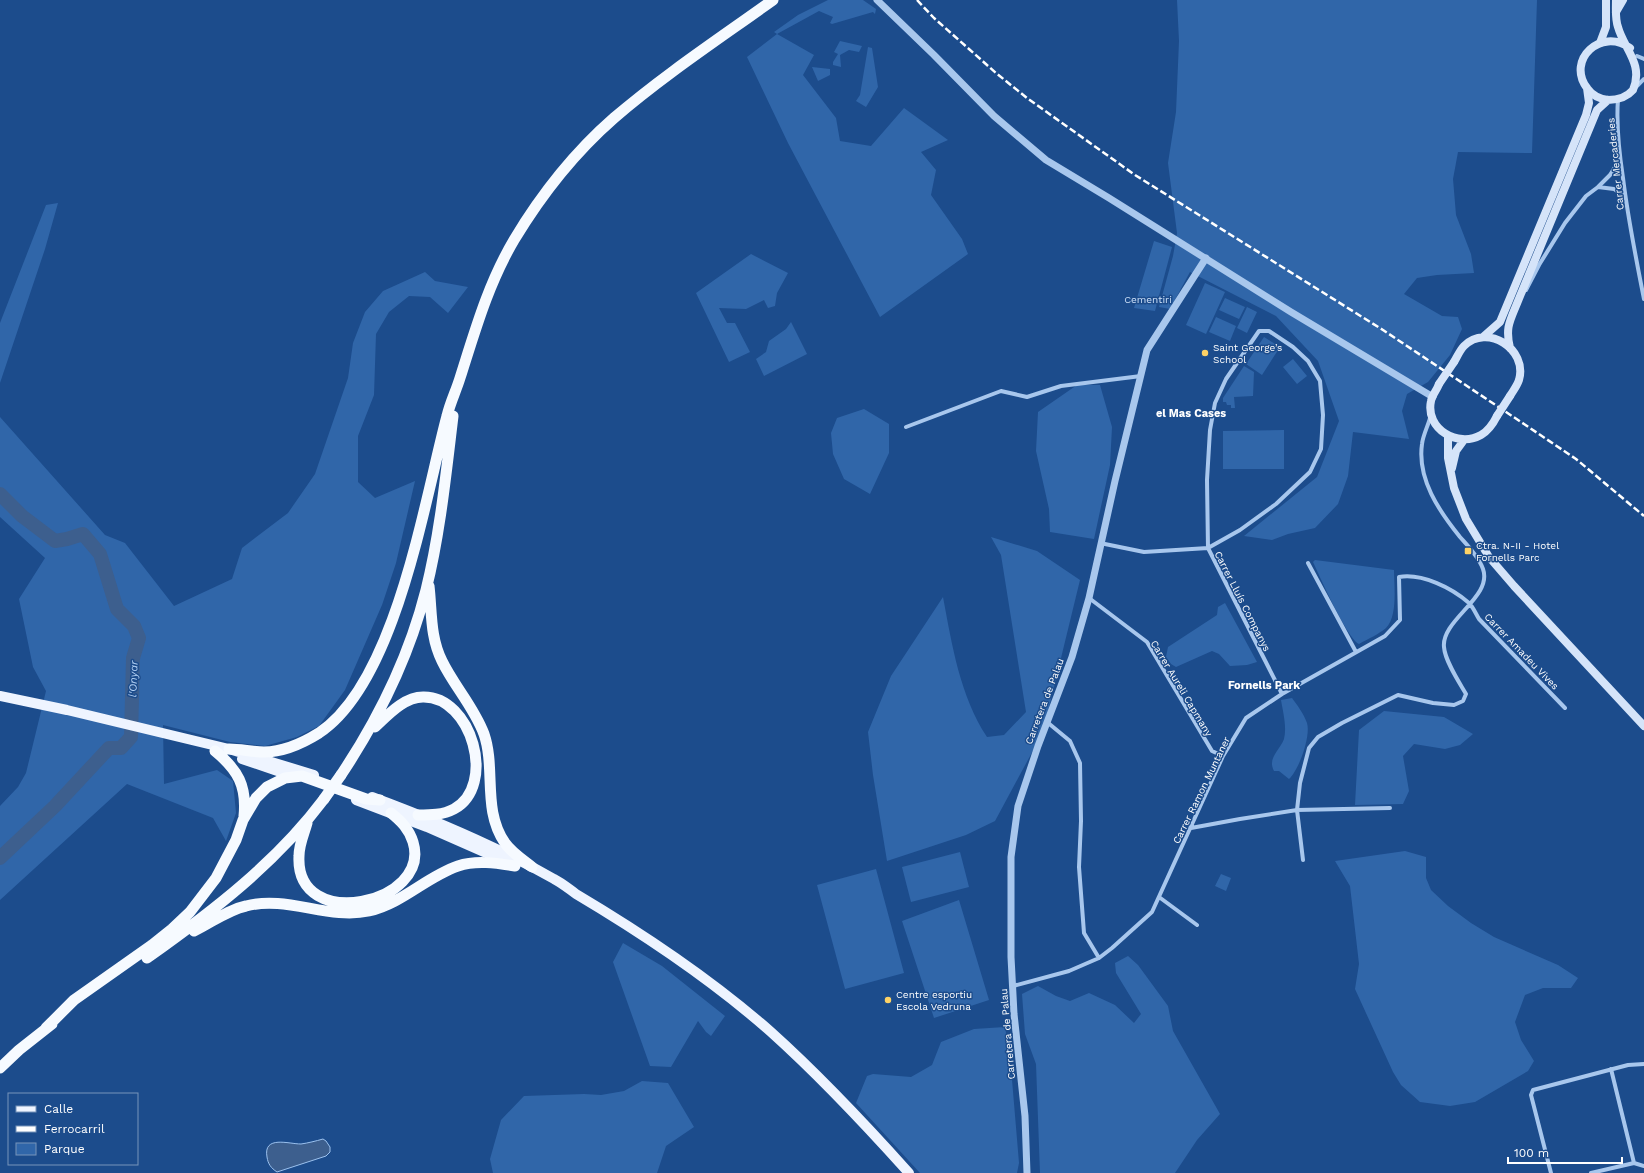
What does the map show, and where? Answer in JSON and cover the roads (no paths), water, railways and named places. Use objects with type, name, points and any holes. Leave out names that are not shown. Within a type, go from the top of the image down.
[{"type":"highway","points":[[229,749],[270,752],[303,742],[334,721],[358,691],[379,649],[400,596],[423,514],[448,413],[486,298],[505,256],[527,219],[556,178],[592,138],[628,106],[653,86],[774,0]]},
{"type":"highway","points":[[0,1068],[46,1028],[167,944],[209,913],[251,878],[274,857],[309,818],[341,775],[368,732],[385,700],[415,628],[437,536],[453,414],[460,378]]},
{"type":"highway","points":[[428,578],[434,642],[450,677],[474,712],[487,742],[494,822],[505,844],[532,867]]},
{"type":"highway","points":[[368,732],[401,705],[412,699],[423,697],[443,700],[460,716],[468,729],[475,756],[476,770],[471,792],[455,808],[444,813],[418,815]]},
{"type":"highway","points":[[215,751],[233,769],[242,784],[245,797],[243,820]]},
{"type":"highway","points":[[46,1028],[74,1000],[152,945],[190,912],[216,878],[236,840],[243,820],[256,798],[267,787],[280,780],[302,776],[366,799],[380,800]]},
{"type":"highway","points":[[309,818],[301,842],[299,857],[304,881],[310,889],[327,900],[337,903],[350,903],[367,901],[391,890],[404,880],[411,868],[414,858],[414,848],[410,833],[401,821],[391,813]]},
{"type":"highway","points":[[167,944],[228,912],[246,905],[283,904],[338,913],[353,913],[384,907],[399,900],[432,879],[458,866],[486,862],[515,866]]},
{"type":"main road","points":[[1601,0],[1606,9]]},
{"type":"main road","points":[[1600,43],[1606,27],[1606,0]]},
{"type":"main road","points":[[1616,0],[1618,27],[1621,36],[1630,48]]},
{"type":"main road","points":[[1616,13],[1624,0]]},
{"type":"main road","points":[[1483,337],[1500,322],[1586,115],[1589,103],[1587,88],[1582,79],[1582,65],[1587,52],[1600,43],[1614,41],[1622,43],[1640,57],[1639,80],[1627,95],[1618,99],[1608,100],[1598,97],[1587,88]]},
{"type":"main road","points":[[1510,348],[1508,328],[1518,301],[1597,110],[1608,100]]},
{"type":"main road","points":[[1483,337],[1491,337],[1500,340],[1510,348],[1518,359],[1520,375],[1517,386],[1497,416],[1485,432],[1476,438],[1464,440],[1448,436],[1438,428],[1432,414],[1431,404],[1440,384],[1464,346],[1473,340],[1483,337]]},
{"type":"main road","points":[[1448,436],[1448,458],[1454,488],[1466,519],[1488,556],[1644,726]]},
{"type":"main road","points":[[1451,475],[1456,451],[1464,440]]},
{"type":"main road","points":[[0,696],[93,716],[229,749],[306,772],[418,815],[532,867],[556,880],[574,893],[661,946],[728,996],[771,1032],[835,1093],[909,1173]]},
{"type":"main road","points":[[187,740],[215,751],[294,777],[391,813],[463,842],[574,893]]},
{"type":"street","points":[[877,0],[994,116],[1046,160],[1291,312],[1433,397]]},
{"type":"street","points":[[1634,88],[1644,79]]},
{"type":"street","name":"Carrer Mercaderies","points":[[1618,99],[1617,124],[1620,159],[1625,197],[1644,299]]},
{"type":"street","points":[[1518,301],[1524,296],[1539,266],[1565,223],[1586,196],[1610,175],[1620,159]]},
{"type":"street","points":[[1598,187],[1614,189],[1625,197]]},
{"type":"street","name":"Carretera de Palau","points":[[1027,1173],[1025,1116],[1014,1014],[1010,908],[1011,857],[1016,814],[1047,722],[1072,656],[1089,598],[1100,543],[1147,350],[1206,258]]},
{"type":"street","name":"Carrer Lluís Companys","points":[[1208,548],[1240,530],[1276,504],[1310,472],[1321,449],[1322,415],[1320,381],[1308,361],[1293,347],[1269,331],[1258,331],[1226,379],[1215,403],[1210,430],[1207,480],[1208,548],[1282,694]]},
{"type":"street","points":[[906,427],[1001,391],[1027,397],[1061,386],[1141,376]]},
{"type":"street","points":[[1303,860],[1297,810],[1300,783],[1308,748],[1318,737],[1342,723],[1398,695],[1433,703],[1454,705],[1463,701],[1466,694],[1448,659],[1444,647],[1446,634],[1480,590],[1484,581],[1483,569],[1470,549],[1447,521],[1426,483],[1421,464],[1422,443],[1432,414]]},
{"type":"street","points":[[1100,543],[1144,552],[1208,548]]},
{"type":"street","points":[[1308,563],[1356,652]]},
{"type":"street","name":"Carrer Ramon Muntaner","points":[[1013,986],[1069,971],[1099,958],[1152,912],[1224,756],[1246,718],[1282,694],[1385,636],[1400,620],[1399,577],[1406,576],[1440,583],[1470,603]]},
{"type":"street","name":"Carrer Aureli Capmany","points":[[1089,598],[1146,642],[1212,752],[1224,756]]},
{"type":"street","name":"Carrer Amadeu Vives","points":[[1470,603],[1479,619],[1565,708]]},
{"type":"street","points":[[1047,722],[1070,742],[1080,764],[1082,821],[1079,867],[1084,933],[1099,958]]},
{"type":"street","points":[[1191,828],[1297,810],[1390,808]]},
{"type":"street","points":[[1159,897],[1197,925]]},
{"type":"street","points":[[1551,1173],[1531,1095],[1533,1090],[1628,1065],[1644,1064]]},
{"type":"street","points":[[1611,1069],[1634,1163]]},
{"type":"street","points":[[1591,1173],[1634,1163],[1644,1166]]},
{"type":"waterway","name":"l'Onyar","points":[[0,494],[22,516],[55,541],[83,534],[100,554],[117,609],[134,626],[139,638],[133,658],[131,737],[121,748],[109,748],[55,806],[0,858]]},
{"type":"railway","points":[[917,0],[934,18],[996,73],[1027,98],[1135,175],[1383,330],[1524,424],[1576,459],[1644,516]]},
{"type":"place","name":"Saint George’s School","points":[[1205,353]]},
{"type":"place","name":"Ctra. N-II - Hotel Fornells Parc","points":[[1468,551]]},
{"type":"place","name":"Centre esportiu Escola Vedruna","points":[[888,1000]]},
{"type":"district","name":"el Mas Cases","points":[[1191,413]]},
{"type":"district","name":"Fornells Park","points":[[1264,685]]},
{"type":"park label","name":"Cementiri","points":[[1148,299]]}]
